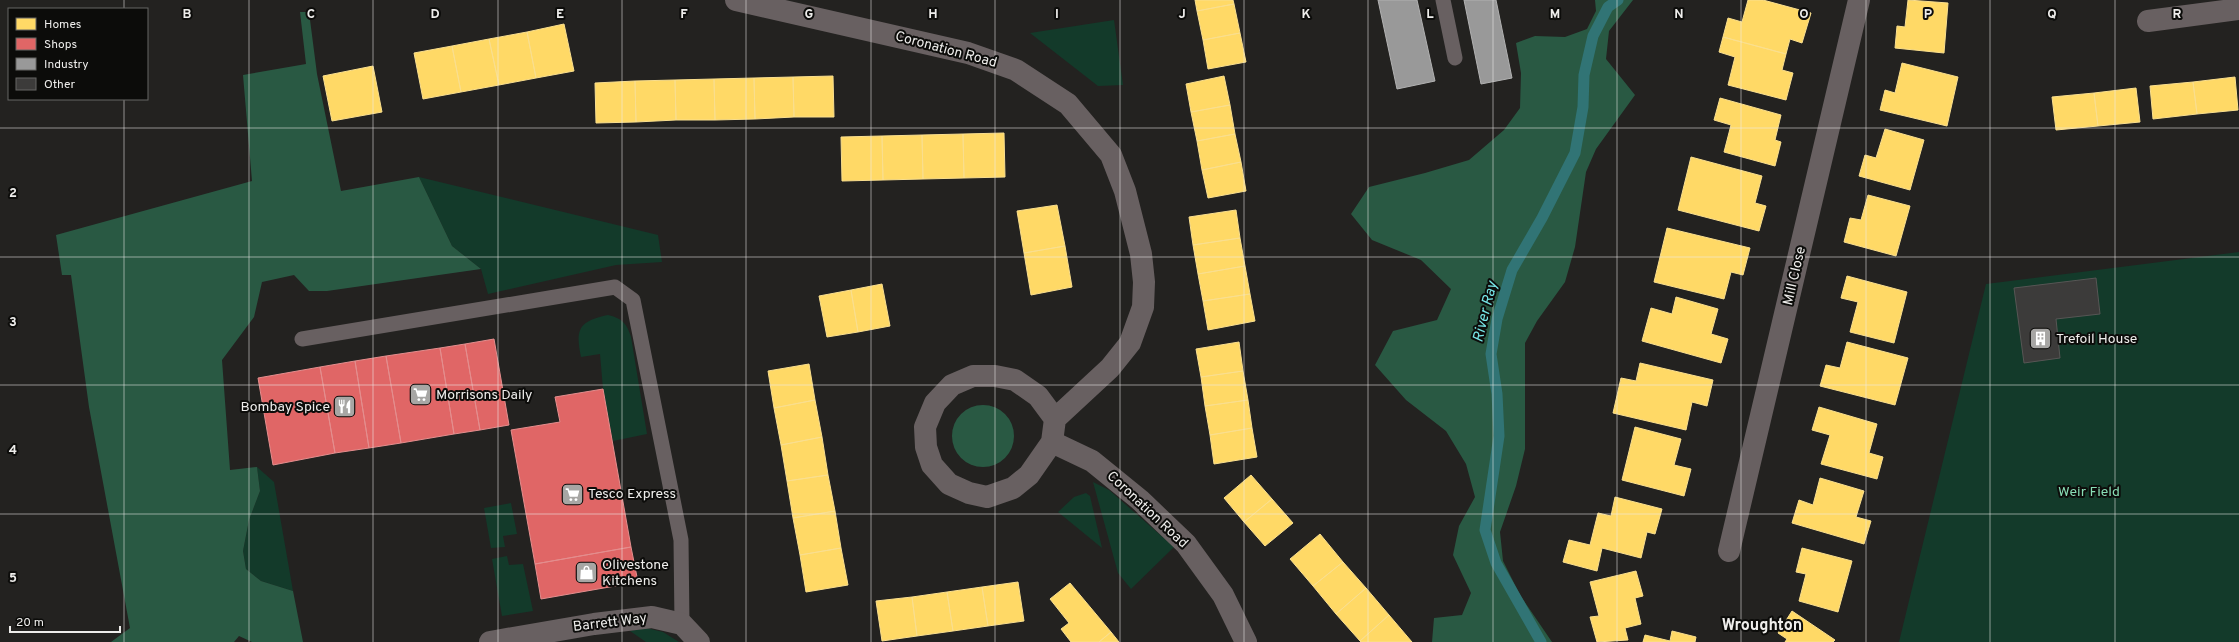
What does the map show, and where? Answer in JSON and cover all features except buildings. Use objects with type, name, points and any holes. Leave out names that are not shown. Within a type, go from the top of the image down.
[{"type":"street","name":"Coronation Road","points":[[736,0],[968,53],[1016,70],[1068,104],[1111,155],[1125,191],[1141,254],[1144,282],[1143,306],[1130,343],[1110,368],[1056,419]]},
{"type":"street","name":"Mill Close","points":[[1729,551],[1859,0]]},
{"type":"street","points":[[2148,21],[2239,9]]},
{"type":"street","points":[[973,376],[995,376],[1015,380],[1038,396],[1056,419],[1052,442],[1029,475],[1013,488],[987,497],[969,493],[949,484],[932,465],[926,447],[925,427],[935,403],[952,385],[973,376]]},
{"type":"street","name":"Coronation Road","points":[[1052,442],[1092,461],[1140,500],[1186,544],[1223,595],[1246,642]]},
{"type":"street","name":"Barrett Way","points":[[490,642],[630,618],[652,617],[682,624]]},
{"type":"street","points":[[682,624],[699,642]]},
{"type":"lane","points":[[1443,0],[1455,58]]},
{"type":"lane","points":[[302,339],[615,287],[633,300],[681,540],[682,624]]},
{"type":"green space","points":[[1595,0],[1633,0],[1609,31],[1606,59],[1635,95],[1596,149],[1586,172],[1575,247],[1565,282],[1537,321],[1525,343],[1525,449],[1516,486],[1500,532],[1503,561],[1520,595],[1552,642],[1432,642],[1434,618],[1462,615],[1471,593],[1453,555],[1459,526],[1475,497],[1466,464],[1446,431],[1406,400],[1375,365],[1393,331],[1437,320],[1451,289],[1421,260],[1372,240],[1351,214],[1369,187],[1469,160],[1504,130],[1520,108],[1521,73],[1516,43],[1535,36],[1565,37],[1587,29],[1596,11]]},
{"type":"green space","points":[[300,12],[309,12],[317,74],[341,191],[419,177],[452,246],[481,269],[327,291],[309,291],[294,275],[262,282],[254,317],[222,360],[230,470],[257,467],[260,491],[249,520],[243,551],[246,569],[261,581],[293,591],[303,642],[252,642],[239,636],[234,642],[111,642],[130,628],[89,407],[71,275],[62,275],[56,235],[252,181],[243,75],[306,64]]},
{"type":"green space","points":[[1114,20],[1123,85],[1098,86],[1030,33]]},
{"type":"green space","points":[[419,177],[658,235],[662,262],[616,265],[488,294],[481,269],[452,246]]},
{"type":"green space","name":"Weir Field","points":[[2239,252],[2239,642],[1899,642],[1986,284]]},
{"type":"green space","points":[[608,315],[623,322],[628,328],[631,337],[647,434],[613,441],[603,389],[600,354],[581,357],[579,347],[579,333],[581,328],[591,320]]},
{"type":"green space","points":[[977,405],[989,405],[1005,414],[1012,424],[1014,436],[1012,448],[1005,458],[989,467],[977,467],[966,462],[957,453],[952,442],[952,430],[957,419],[966,410]]},
{"type":"green space","points":[[257,467],[274,482],[293,591],[261,581],[246,569],[243,551],[249,520],[260,491]]},
{"type":"green space","points":[[1093,482],[1109,490],[1174,547],[1131,589],[1118,573]]},
{"type":"green space","points":[[1086,493],[1090,496],[1102,548],[1058,512],[1074,497]]},
{"type":"green space","points":[[511,503],[517,534],[503,536],[505,547],[491,548],[484,508]]},
{"type":"green space","points":[[507,556],[509,565],[523,564],[533,611],[502,616],[492,559]]},
{"type":"green space","points":[[646,628],[663,632],[679,642],[646,642],[630,631]]},
{"type":"waterway","name":"River Ray","points":[[1541,642],[1496,563],[1485,530],[1499,436],[1497,394],[1491,354],[1497,319],[1512,270],[1542,218],[1575,153],[1583,107],[1584,75],[1593,36],[1608,7],[1618,0]]},
{"type":"place","name":"Trefoil House","points":[[2040,339]]},
{"type":"place","name":"Morrisons Daily","points":[[420,395]]},
{"type":"place","name":"Bombay Spice","points":[[345,407]]},
{"type":"place","name":"Tesco Express","points":[[572,494]]},
{"type":"place","name":"Olivestone Kitchens","points":[[586,573]]},
{"type":"district","name":"Wroughton","points":[[1762,626]]}]
